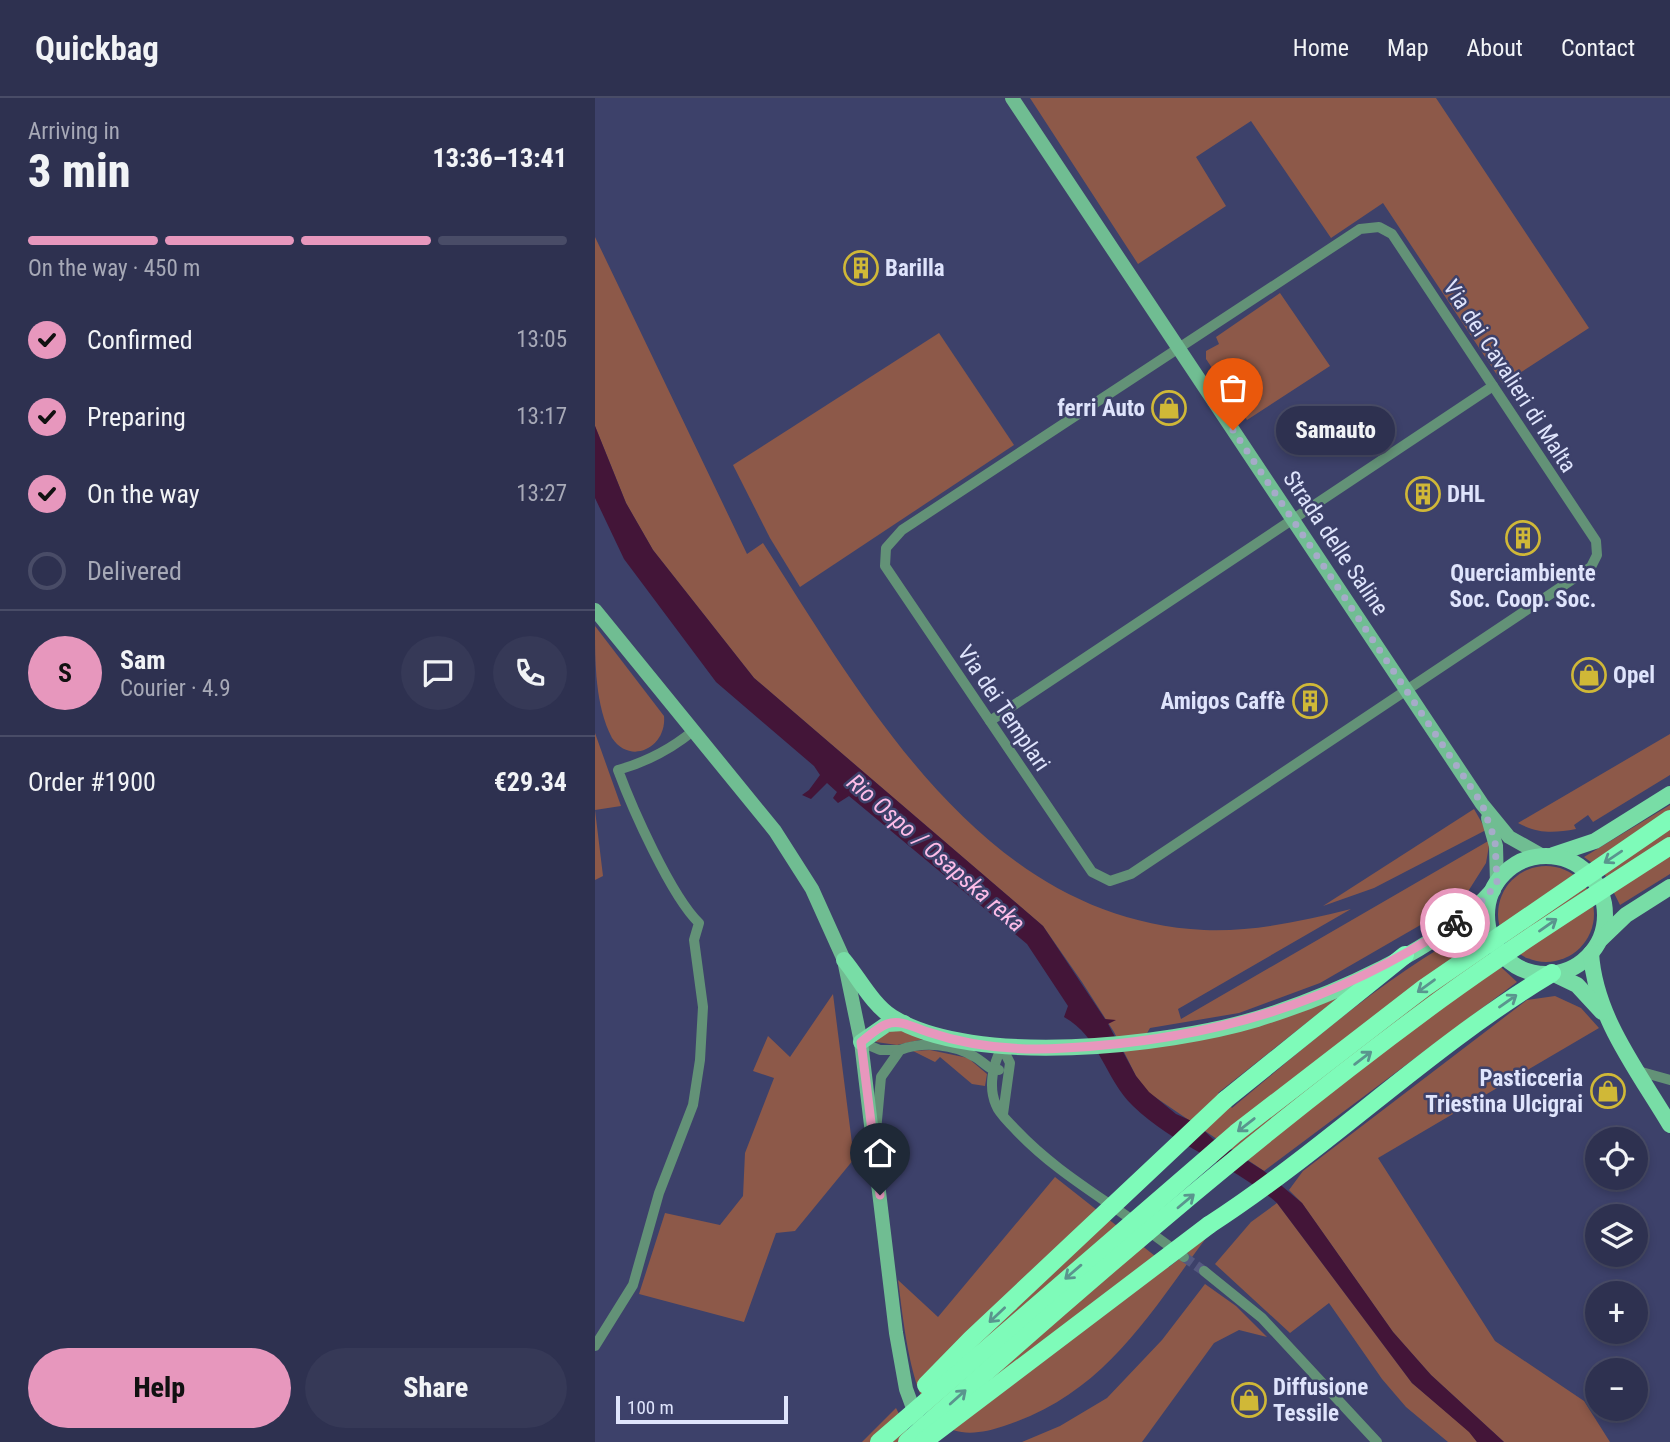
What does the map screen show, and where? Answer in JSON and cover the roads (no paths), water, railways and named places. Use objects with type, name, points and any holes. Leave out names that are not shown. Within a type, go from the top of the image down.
[{"type":"highway","points":[[879,1442],[1236,1133],[1424,988],[1670,819]]},
{"type":"highway","points":[[907,1442],[1254,1143],[1356,1063],[1557,919],[1670,846]]},
{"type":"highway","points":[[871,1442],[971,1339],[1225,1100],[1405,955]]},
{"type":"highway","points":[[925,1442],[1209,1224],[1263,1190],[1393,1085],[1495,1010],[1552,973]]},
{"type":"main road","points":[[844,960],[882,1010],[904,1023],[969,1044],[1063,1048],[1143,1040],[1255,1019],[1319,996],[1405,955],[1468,914],[1516,863],[1595,841],[1670,794]]},
{"type":"main road","points":[[1547,856],[1567,859],[1584,870],[1599,889],[1605,906],[1605,923],[1595,947],[1592,978],[1605,1015],[1638,1071],[1668,1113]]},
{"type":"main road","points":[[1495,887],[1486,916],[1495,945],[1507,960],[1526,971],[1552,973],[1576,966],[1626,915],[1670,887]]},
{"type":"main road","points":[[1552,973],[1577,985],[1605,1015]]},
{"type":"main road","points":[[861,1042],[887,1024],[904,1023]]},
{"type":"street","name":"Strada delle Saline","points":[[1012,98],[1482,804],[1509,836],[1547,856]]},
{"type":"street","name":"Via dei Cavalieri di Malta","points":[[1178,348],[1360,229],[1379,226],[1392,234],[1596,541],[1597,555],[1591,567],[1407,692]]},
{"type":"street","name":"Via dei Templari","points":[[1178,348],[902,530],[886,548],[885,566],[1092,872],[1110,881],[1131,874],[1407,692]]},
{"type":"street","points":[[990,721],[1493,386]]},
{"type":"street","points":[[595,610],[797,862],[844,960],[861,1042],[875,1142],[896,1333],[906,1389],[925,1442]]},
{"type":"street","points":[[595,1346],[633,1285],[659,1193],[693,1105],[700,1060],[703,1007],[694,940],[699,923],[682,902],[640,822],[618,770],[643,763],[676,745],[693,731]]},
{"type":"street","name":"Strada delle Saline","points":[[1482,804],[1495,840],[1495,887]]},
{"type":"street","points":[[861,1042],[880,1050],[936,1045],[969,1053],[994,1070],[1009,1070]]},
{"type":"street","points":[[1002,1047],[994,1070],[993,1092],[996,1106],[1067,1177],[1184,1257]]},
{"type":"street","points":[[1002,1047],[1010,1063],[1004,1090],[1003,1114]]},
{"type":"street","points":[[875,1142],[881,1077],[900,1049]]},
{"type":"street","points":[[1638,1071],[1670,1080]]},
{"type":"street","points":[[1204,1271],[1269,1325],[1377,1442]]},
{"type":"water","name":"Rio Ospo / Osapska reka","points":[[595,426],[626,503],[653,550],[754,678],[1043,926],[1105,1019],[1116,1020],[1108,1024],[1136,1076],[1149,1092],[1176,1114],[1196,1123],[1213,1139],[1264,1171],[1302,1203],[1393,1332],[1431,1375],[1504,1442],[1477,1442],[1412,1383],[1277,1203],[1242,1177],[1167,1133],[1133,1106],[1115,1084],[1086,1036],[1064,1017],[1068,1006],[1027,944],[849,796],[838,803],[833,798],[837,792],[827,783],[811,799],[802,795],[820,775],[814,766],[716,682],[624,559],[595,498]]},
{"type":"tunnel","points":[[1184,1257],[1204,1271]]},
{"type":"place","name":"Barilla","points":[[861,268]]},
{"type":"place","name":"ferri Auto","points":[[1169,408]]},
{"type":"place","name":"Samauto","points":[[1233,430]]},
{"type":"place","name":"DHL","points":[[1423,494]]},
{"type":"place","name":"Querciambiente Soc. Coop. Soc.","points":[[1523,538]]},
{"type":"place","name":"Opel","points":[[1589,675]]},
{"type":"place","name":"Amigos Caffè","points":[[1310,701]]},
{"type":"place","name":"Pasticceria Triestina Ulcigrai","points":[[1608,1091]]},
{"type":"place","name":"Diffusione Tessile","points":[[1249,1400]]}]
